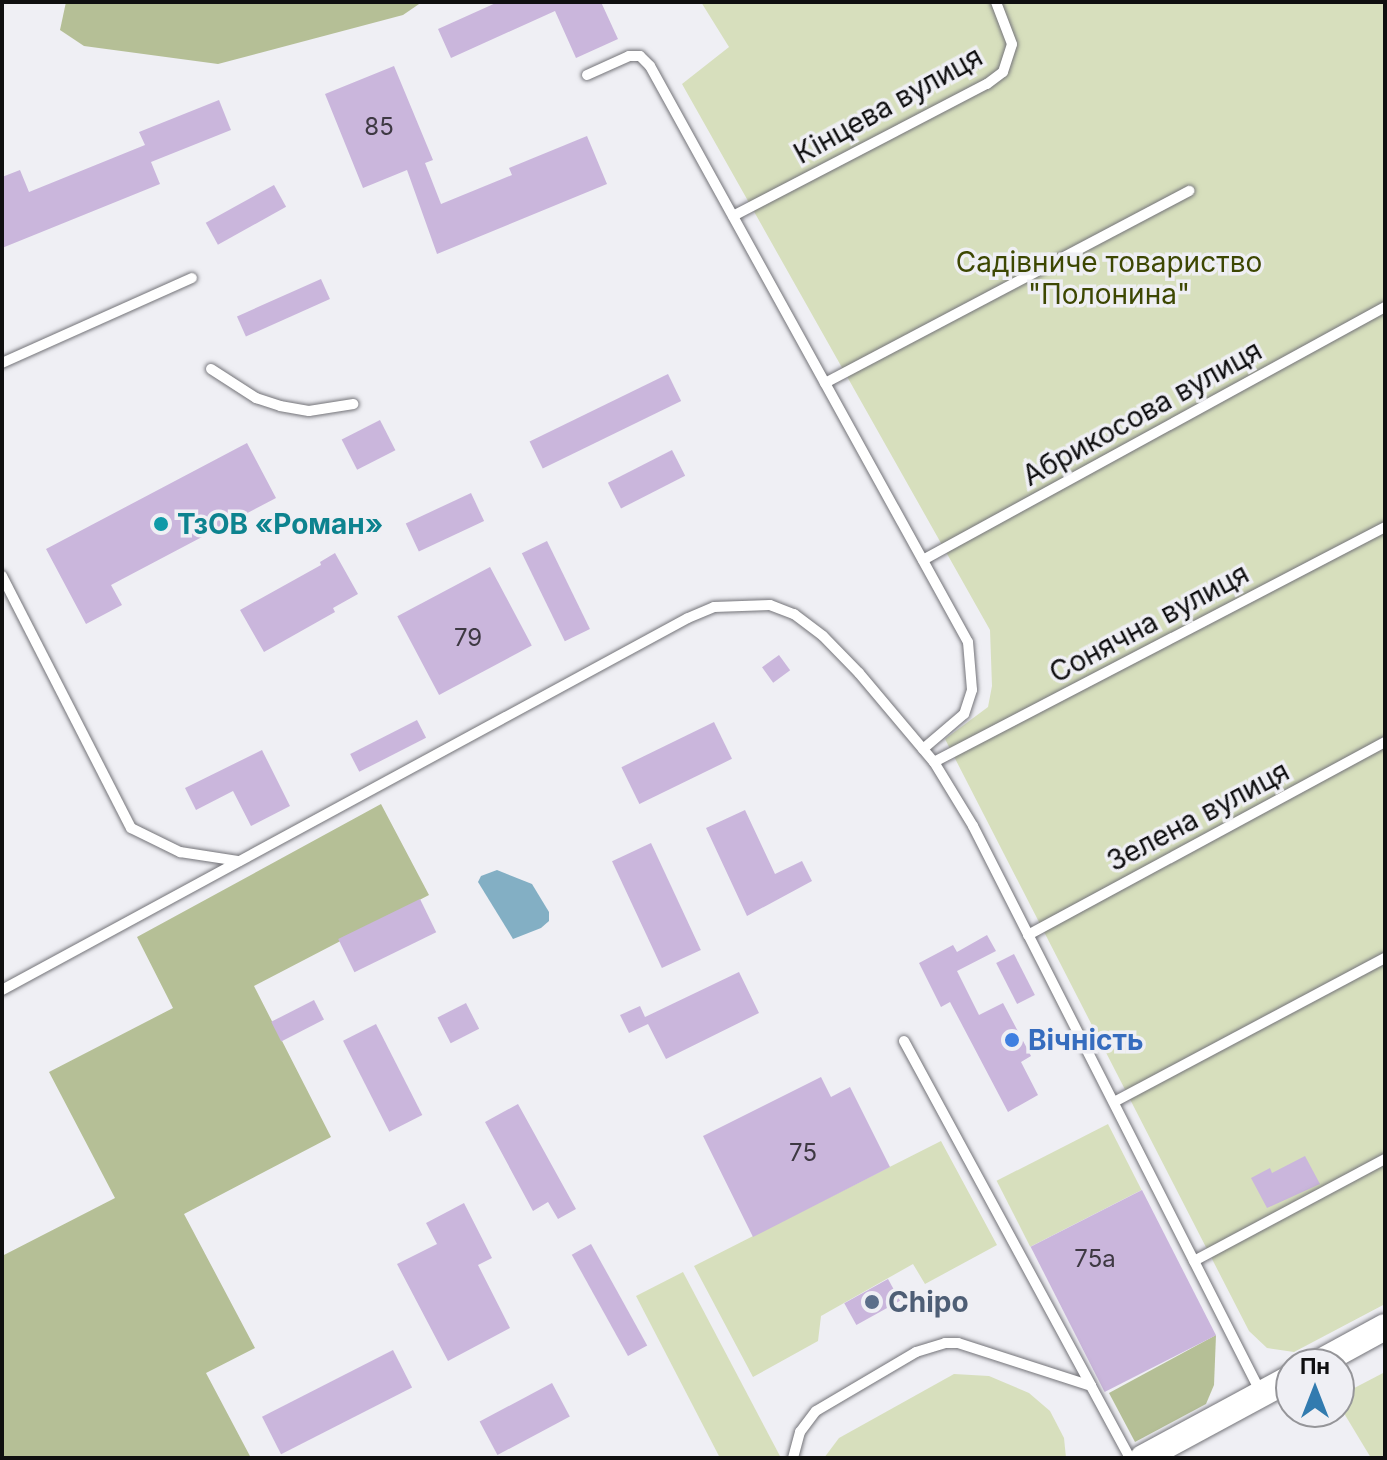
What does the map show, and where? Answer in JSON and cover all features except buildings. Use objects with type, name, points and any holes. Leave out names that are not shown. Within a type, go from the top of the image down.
[{"type":"street","points":[[1346,1348],[1385,1327]]},
{"type":"street","points":[[1143,1458],[1275,1387]]},
{"type":"lane","name":"Кінцева вулиця","points":[[733,216],[1003,72],[1012,44],[996,2]]},
{"type":"lane","points":[[587,75],[629,56],[646,61],[968,642],[973,669],[972,690],[964,714],[923,749]]},
{"type":"lane","points":[[825,383],[1189,191]]},
{"type":"lane","points":[[2,363],[192,278]]},
{"type":"lane","name":"Абрикосова вулиця","points":[[923,560],[1385,307]]},
{"type":"lane","points":[[211,369],[232,386],[280,406],[309,411],[353,404]]},
{"type":"lane","name":"Сонячна вулиця","points":[[934,762],[1385,527]]},
{"type":"lane","points":[[2,576],[131,828],[180,852],[239,861]]},
{"type":"lane","points":[[2,990],[688,618],[714,607],[770,605],[794,614],[823,636],[859,673],[934,762],[1032,933],[1198,1258],[1262,1394]]},
{"type":"lane","name":"Зелена вулиця","points":[[1032,933],[1385,742]]},
{"type":"lane","points":[[1117,1101],[1385,958]]},
{"type":"lane","points":[[904,1041],[1130,1458]]},
{"type":"lane","points":[[1198,1258],[1385,1159]]},
{"type":"lane","points":[[793,1458],[800,1432],[816,1411],[932,1345],[958,1343],[1091,1386]]},
{"type":"green space","points":[[66,2],[422,2],[403,15],[218,64],[84,46],[60,30]]},
{"type":"green space","name":"Садівниче товариство \"Полонина\"","points":[[701,2],[1385,2],[1385,1304],[1302,1348],[1267,1348],[1249,1331],[945,739],[988,707],[992,686],[990,630],[682,84],[729,47]]},
{"type":"green space","points":[[381,804],[429,895],[254,986],[331,1137],[184,1214],[255,1348],[206,1373],[251,1458],[2,1458],[2,1256],[115,1198],[49,1072],[173,1008],[137,937]]},
{"type":"green space","points":[[1108,1124],[1142,1190],[1030,1247],[997,1181]]},
{"type":"green space","points":[[941,1141],[997,1245],[925,1284],[913,1264],[821,1316],[818,1341],[753,1377],[694,1266]]},
{"type":"green space","points":[[683,1272],[781,1458],[720,1458],[636,1296]]},
{"type":"green space","points":[[1216,1335],[1214,1385],[1206,1404],[1135,1442],[1109,1393]]},
{"type":"green space","points":[[1385,1372],[1385,1458],[1371,1458],[1353,1428],[1355,1388]]},
{"type":"green space","points":[[954,1374],[989,1376],[1029,1393],[1050,1411],[1064,1438],[1066,1458],[824,1458],[839,1438]]},
{"type":"water","points":[[497,870],[532,884],[549,912],[549,921],[541,928],[513,939],[478,882],[481,876]]},
{"type":"place","name":"ТзОВ «Роман»","points":[[161,524]]},
{"type":"place","name":"Вічність","points":[[1012,1040]]},
{"type":"place","name":"Chipo","points":[[872,1302]]}]
